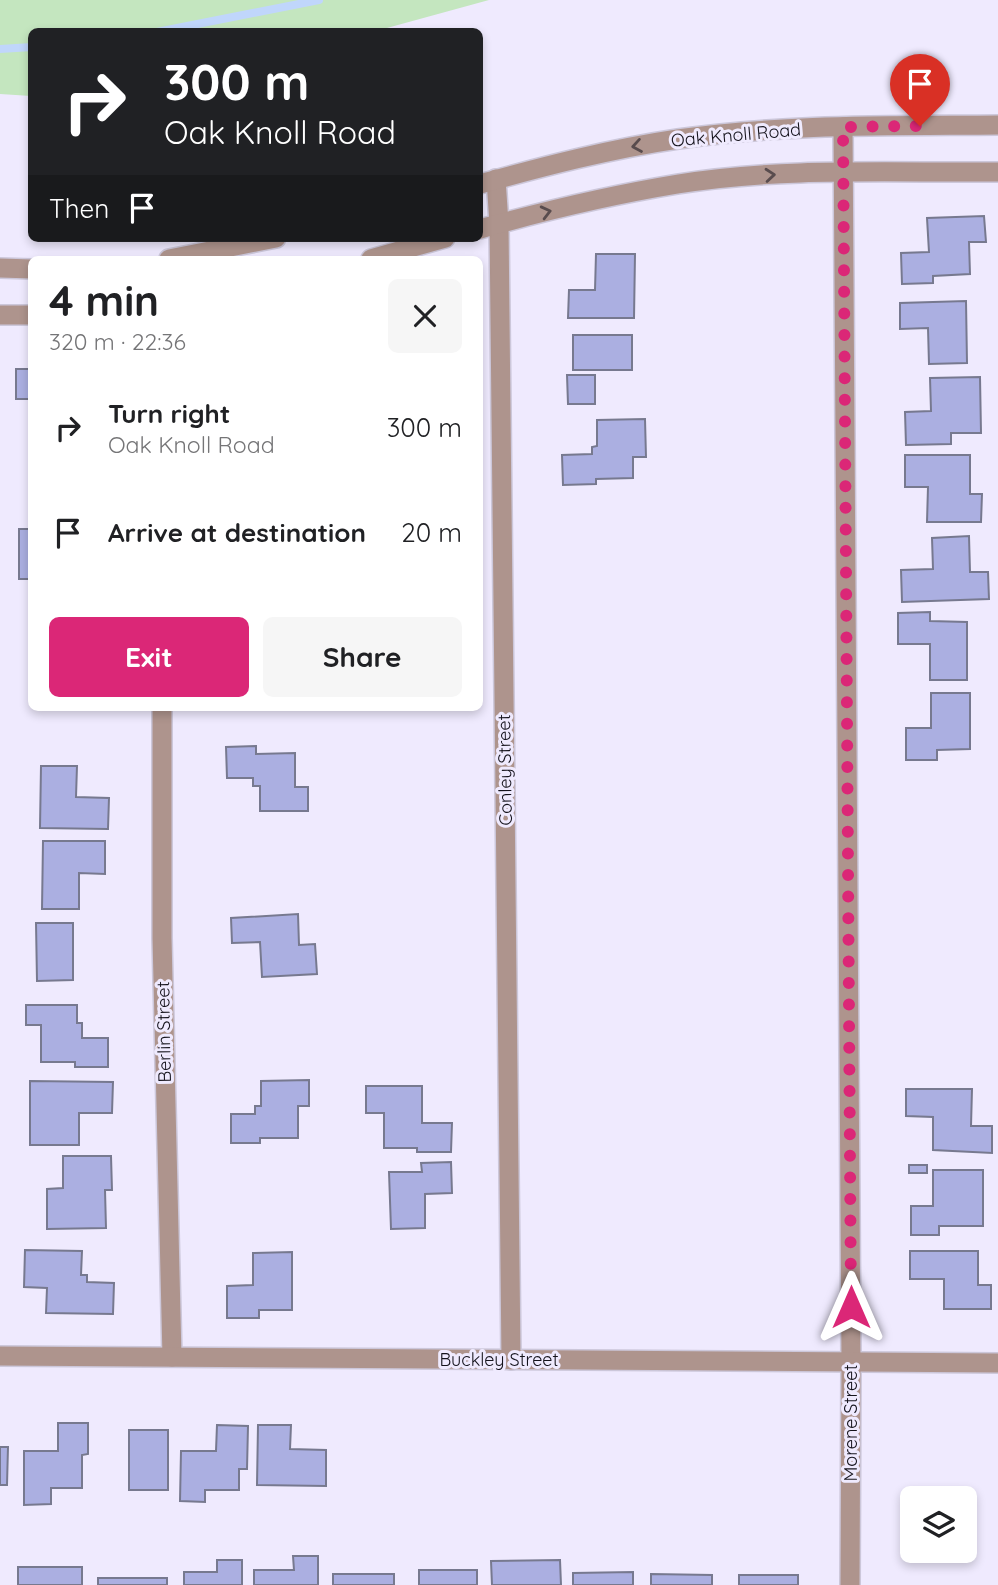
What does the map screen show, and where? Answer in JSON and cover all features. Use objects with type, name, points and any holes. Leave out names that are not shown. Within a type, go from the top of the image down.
[{"type":"street","name":"Oak Knoll Road","points":[[488,182],[580,157],[678,139],[759,130],[998,125]]},
{"type":"street","name":"Morene Street","points":[[843,127],[850,1585]]},
{"type":"street","points":[[489,226],[679,184],[777,174],[998,172]]},
{"type":"street","name":"Conley Street","points":[[488,182],[511,1360]]},
{"type":"street","points":[[184,256],[256,242]]},
{"type":"street","points":[[382,256],[431,242]]},
{"type":"street","points":[[0,268],[28,269]]},
{"type":"street","points":[[0,314],[28,315]]},
{"type":"street","name":"Berlin Street","points":[[162,711],[162,938],[172,1357]]},
{"type":"street","name":"Buckley Street","points":[[0,1356],[998,1363]]},
{"type":"green space","points":[[0,0],[489,0],[387,28],[28,28],[28,96],[0,94]]},
{"type":"building","points":[[984,216],[986,242],[969,242],[970,274],[933,276],[933,283],[902,284],[901,253],[929,252],[927,218]]},
{"type":"building","points":[[596,254],[635,254],[634,318],[568,318],[569,290],[595,290]]},
{"type":"building","points":[[966,301],[967,363],[929,364],[928,328],[900,329],[900,303]]},
{"type":"building","points":[[573,335],[632,335],[632,370],[573,370]]},
{"type":"building","points":[[16,369],[28,369],[28,399],[16,399]]},
{"type":"building","points":[[567,375],[595,375],[595,404],[568,404]]},
{"type":"building","points":[[980,377],[981,433],[951,433],[951,444],[906,445],[905,412],[931,411],[930,378]]},
{"type":"building","points":[[645,419],[646,457],[633,457],[633,478],[596,479],[596,484],[563,485],[562,455],[592,454],[592,447],[597,446],[597,420]]},
{"type":"building","points":[[905,455],[970,455],[970,494],[982,494],[981,522],[927,522],[928,487],[905,487]]},
{"type":"building","points":[[19,529],[28,529],[28,579],[19,579]]},
{"type":"building","points":[[969,536],[970,572],[988,572],[989,599],[902,602],[901,570],[933,569],[932,538]]},
{"type":"building","points":[[930,612],[930,621],[967,622],[967,680],[930,680],[930,644],[898,644],[898,613]]},
{"type":"building","points":[[931,693],[970,693],[970,749],[937,750],[937,760],[906,760],[906,728],[931,728]]},
{"type":"building","points":[[256,746],[256,754],[295,753],[295,787],[308,787],[308,811],[260,811],[260,786],[253,786],[253,778],[227,778],[226,747]]},
{"type":"building","points":[[41,766],[77,766],[76,797],[109,798],[108,829],[40,828]]},
{"type":"building","points":[[43,841],[105,841],[105,874],[79,873],[79,909],[42,909]]},
{"type":"building","points":[[298,914],[299,945],[315,944],[317,974],[262,977],[260,942],[232,943],[231,918]]},
{"type":"building","points":[[36,923],[73,923],[73,980],[37,981]]},
{"type":"building","points":[[26,1005],[77,1005],[77,1023],[82,1023],[82,1038],[108,1038],[108,1067],[75,1067],[75,1062],[41,1062],[41,1025],[26,1025]]},
{"type":"building","points":[[309,1080],[309,1106],[298,1106],[298,1138],[260,1138],[260,1143],[231,1143],[231,1114],[255,1114],[255,1106],[261,1106],[261,1081]]},
{"type":"building","points":[[30,1081],[113,1082],[112,1113],[79,1113],[79,1145],[30,1145]]},
{"type":"building","points":[[366,1086],[422,1086],[422,1123],[452,1123],[451,1152],[384,1148],[384,1113],[366,1113]]},
{"type":"building","points":[[906,1089],[972,1089],[971,1126],[992,1126],[992,1153],[933,1150],[933,1117],[906,1116]]},
{"type":"building","points":[[63,1156],[111,1156],[112,1190],[105,1190],[106,1228],[47,1229],[47,1189],[63,1188]]},
{"type":"building","points":[[451,1162],[452,1193],[425,1194],[425,1228],[391,1229],[389,1172],[422,1172],[421,1163]]},
{"type":"building","points":[[909,1165],[927,1165],[927,1173],[909,1173]]},
{"type":"building","points":[[933,1170],[983,1170],[983,1226],[939,1226],[939,1235],[911,1235],[911,1206],[933,1206]]},
{"type":"building","points":[[25,1250],[82,1251],[81,1275],[87,1275],[87,1282],[114,1283],[113,1314],[46,1313],[47,1288],[24,1287]]},
{"type":"building","points":[[910,1251],[978,1251],[978,1285],[991,1285],[991,1309],[944,1309],[944,1279],[910,1279]]},
{"type":"building","points":[[292,1252],[292,1310],[259,1310],[259,1318],[227,1318],[227,1286],[253,1285],[253,1253]]},
{"type":"building","points":[[58,1423],[88,1423],[88,1454],[82,1455],[82,1488],[51,1488],[51,1504],[24,1505],[24,1451],[58,1451]]},
{"type":"building","points":[[217,1425],[248,1426],[247,1469],[239,1469],[239,1490],[205,1490],[205,1502],[180,1501],[181,1451],[216,1451]]},
{"type":"building","points":[[258,1425],[291,1425],[290,1449],[326,1450],[326,1486],[257,1485]]},
{"type":"building","points":[[129,1430],[168,1430],[168,1490],[129,1490]]},
{"type":"building","points":[[0,1447],[8,1447],[7,1485],[0,1485]]},
{"type":"building","points":[[293,1556],[318,1556],[318,1585],[254,1585],[254,1570],[294,1570]]},
{"type":"building","points":[[217,1560],[242,1560],[242,1585],[184,1585],[184,1572],[217,1572]]},
{"type":"building","points":[[560,1560],[561,1585],[492,1585],[491,1561]]},
{"type":"building","points":[[18,1567],[82,1567],[82,1585],[18,1585]]},
{"type":"building","points":[[419,1570],[477,1570],[477,1585],[419,1585]]},
{"type":"building","points":[[633,1572],[633,1585],[573,1585],[573,1573]]},
{"type":"building","points":[[333,1574],[394,1574],[394,1585],[333,1585]]},
{"type":"building","points":[[651,1574],[712,1575],[712,1585],[651,1585]]},
{"type":"building","points":[[739,1575],[798,1575],[798,1585],[739,1585]]},
{"type":"building","points":[[98,1578],[167,1578],[167,1585],[98,1585]]},
{"type":"waterway","points":[[177,28],[319,0]]},
{"type":"waterway","points":[[0,49],[28,47]]},
{"type":"route","points":[[851,1307],[843,127],[920,126]]}]
